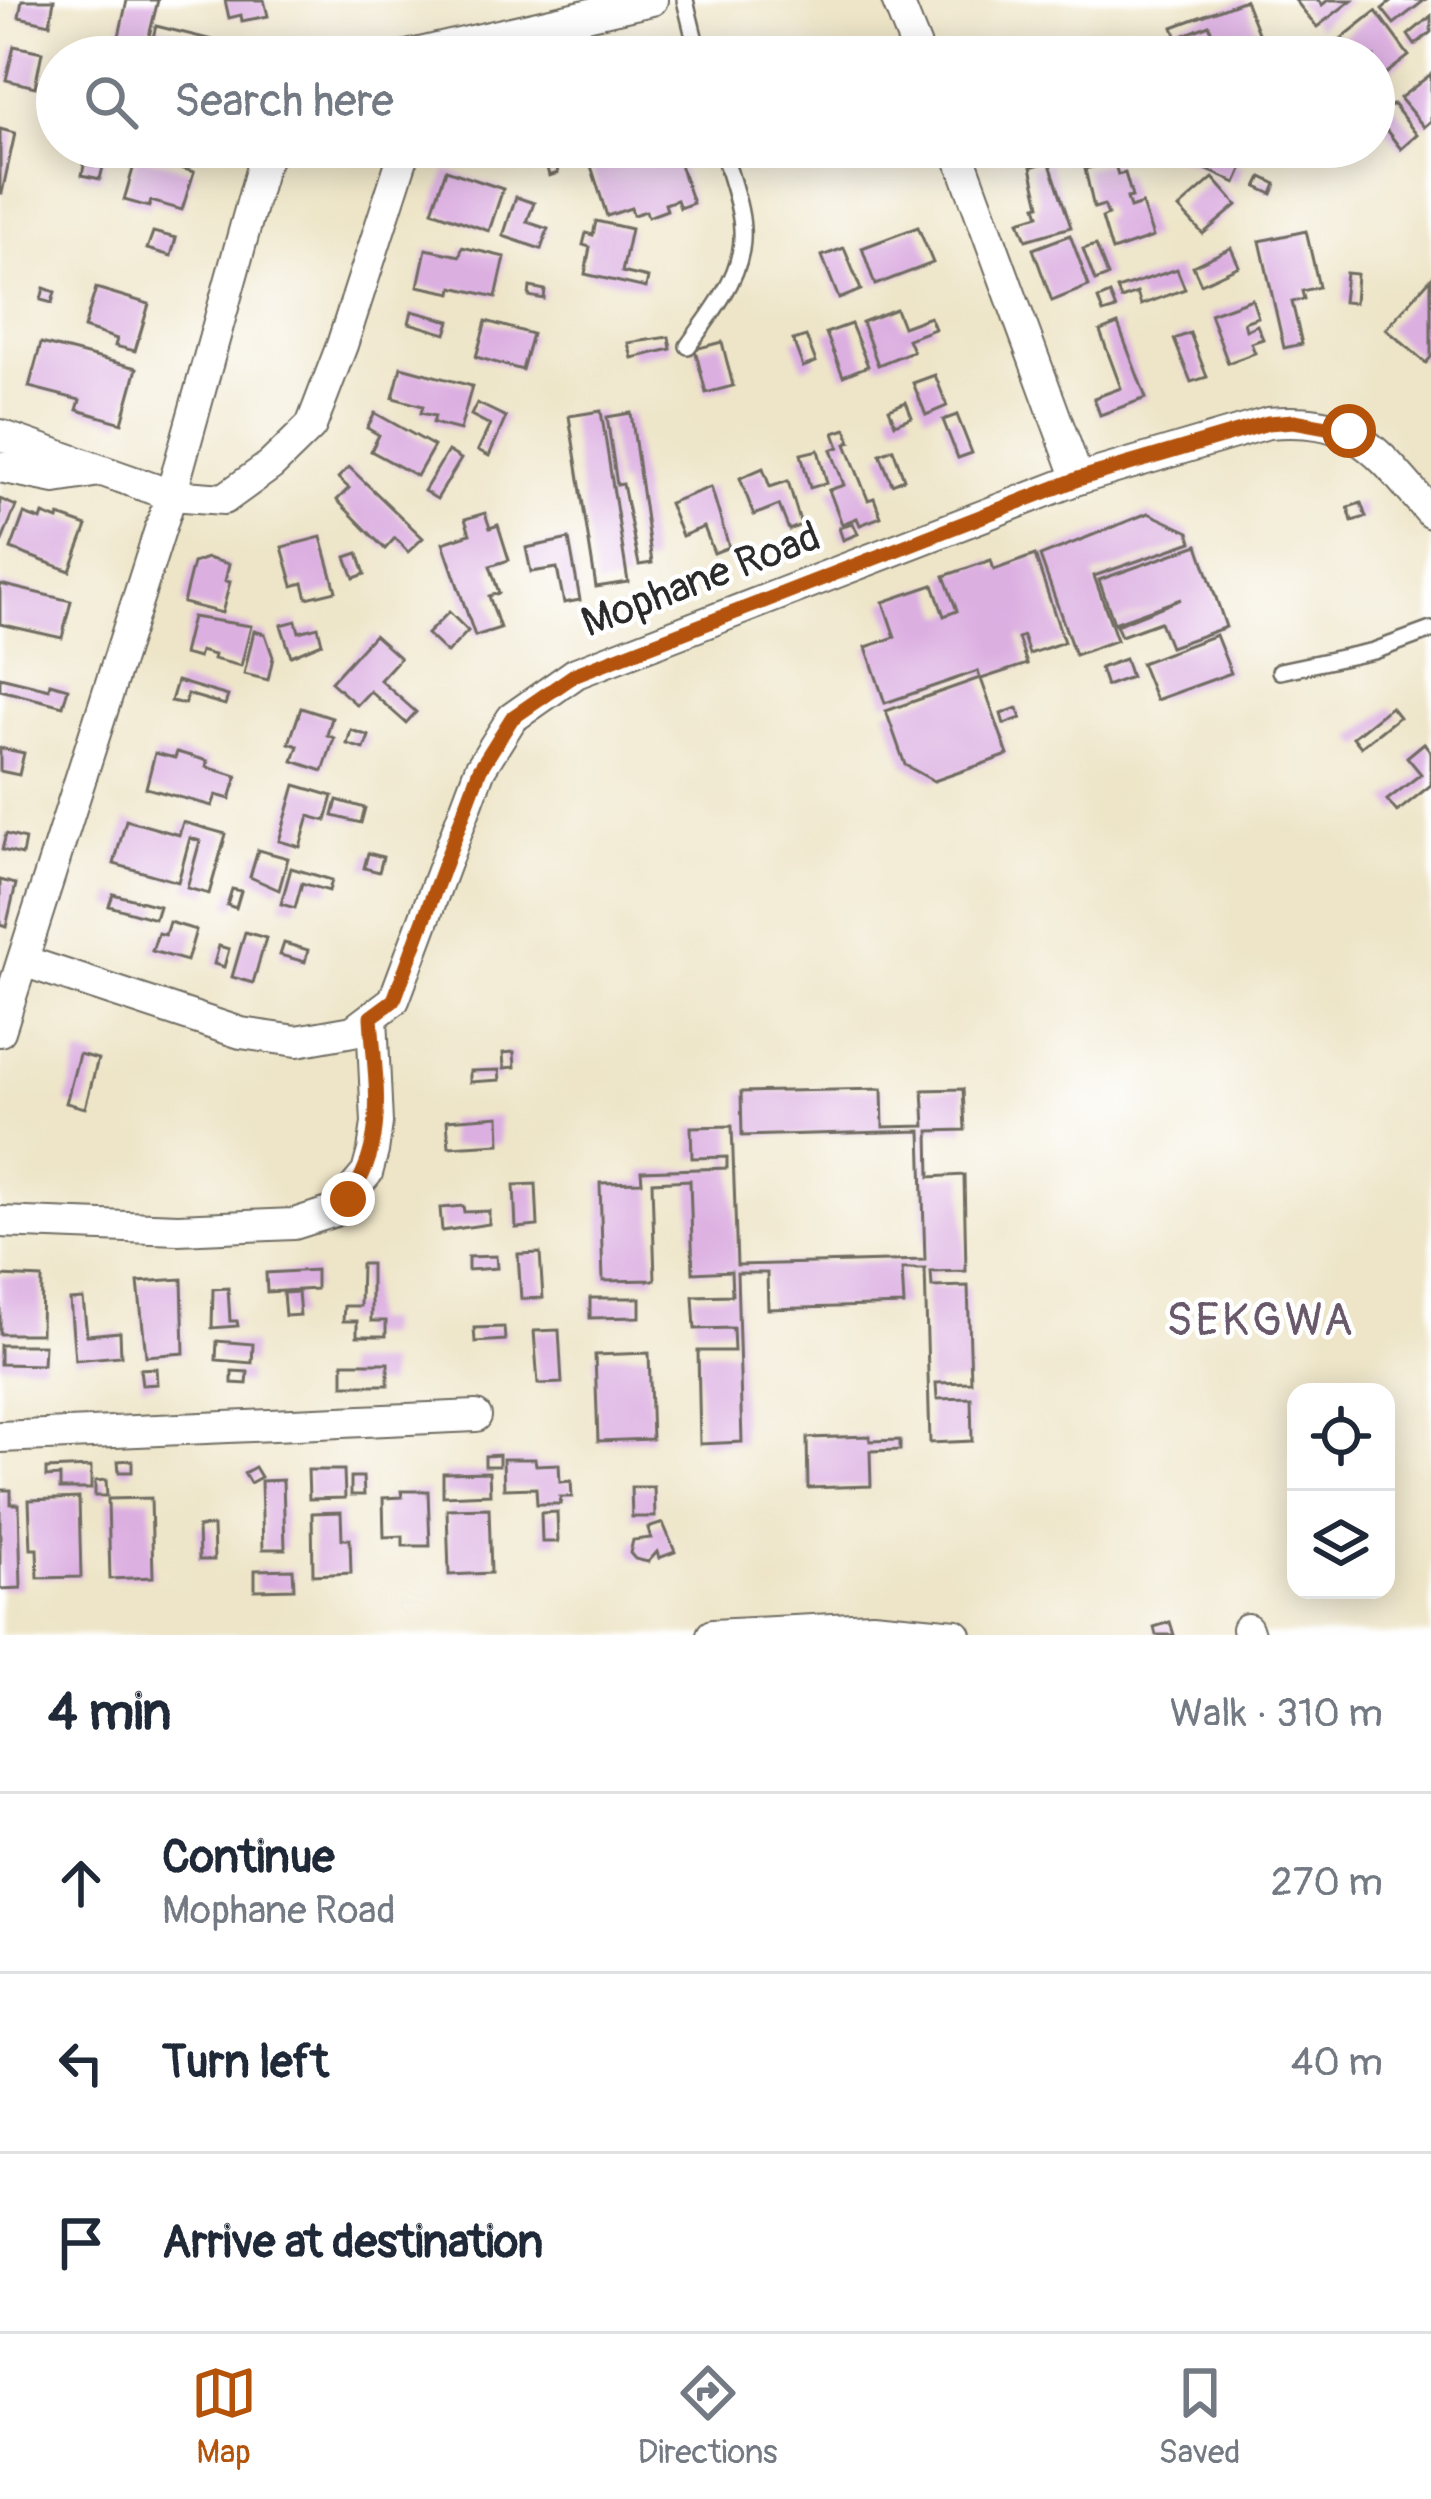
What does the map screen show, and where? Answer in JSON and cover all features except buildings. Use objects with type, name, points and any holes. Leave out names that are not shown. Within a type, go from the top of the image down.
[{"type":"street","points":[[507,36],[652,0]]},
{"type":"street","points":[[897,0],[912,36]]},
{"type":"street","points":[[0,1031],[171,495],[262,168]]},
{"type":"street","points":[[0,435],[171,495],[224,500],[271,465],[311,425],[399,168]]},
{"type":"street","points":[[964,168],[1078,479]]},
{"type":"street","name":"Mophane Road","points":[[371,1017],[394,1000],[480,769],[512,718],[576,674],[1078,479],[1268,423],[1294,421],[1349,431],[1372,447],[1431,512]]},
{"type":"street","points":[[0,467],[55,478],[107,470]]},
{"type":"street","points":[[22,961],[241,1033],[297,1041],[353,1031],[371,1017]]},
{"type":"street","points":[[0,1222],[200,1228],[294,1224],[334,1210],[367,1173],[373,1151],[377,1123],[371,1017]]},
{"type":"street","points":[[0,1437],[476,1416]]},
{"type":"street","points":[[712,1635],[872,1627],[956,1635]]},
{"type":"lane","points":[[685,0],[694,36]]},
{"type":"lane","points":[[688,346],[731,284],[740,254],[742,227],[727,168]]},
{"type":"lane","points":[[1280,671],[1374,651],[1431,631]]},
{"type":"district","name":"SEKGWA","points":[[1261,1321]]},
{"type":"route","points":[[348,1199],[367,1173],[377,1123],[371,1017],[394,1000],[480,769],[512,718],[576,674],[1078,479],[1268,423],[1325,424],[1349,431]]}]
